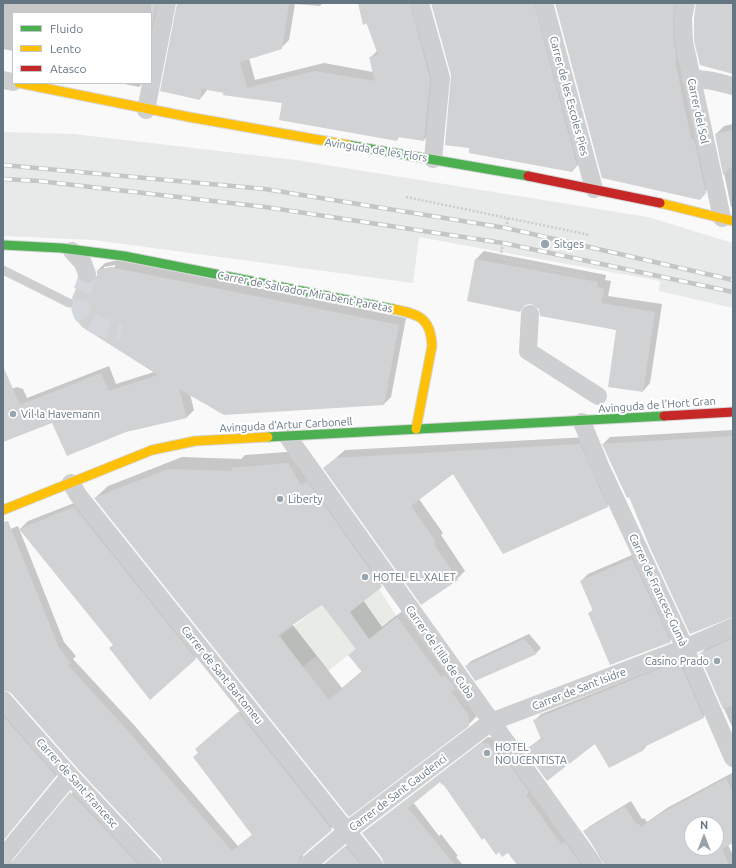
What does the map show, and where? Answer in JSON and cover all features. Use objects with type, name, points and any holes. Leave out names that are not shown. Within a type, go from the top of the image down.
[{"type":"street","points":[[152,79],[167,3]]},
{"type":"street","points":[[420,3],[441,78],[433,159]]},
{"type":"street","name":"Carrer de les Escoles Pies","points":[[544,3],[594,189]]},
{"type":"street","name":"Carrer del Sol","points":[[686,3],[683,18],[684,42],[691,78],[727,220]]},
{"type":"street","points":[[691,78],[733,86]]},
{"type":"street","name":"Avinguda de les Flors","points":[[24,84],[146,110],[433,159],[594,189],[727,220]]},
{"type":"street","points":[[146,110],[151,84]]},
{"type":"street","name":"Carrer de Salvador Mirabent Paretas","points":[[3,245],[124,256],[416,314],[424,319],[432,335],[432,346],[416,430]]},
{"type":"street","points":[[72,251],[83,263],[87,274]]},
{"type":"street","points":[[530,314],[528,351],[598,396]]},
{"type":"street","name":"Avinguda de l'Hort Gran","points":[[582,422],[733,412]]},
{"type":"street","name":"Avinguda d'Artur Carbonell","points":[[3,510],[152,450],[195,441],[582,422]]},
{"type":"street","name":"Carrer de Francesc Gumà","points":[[582,422],[600,466],[685,648],[733,758]]},
{"type":"street","name":"Carrer de l'Illa de Cuba","points":[[288,437],[594,865]]},
{"type":"street","name":"Carrer de Sant Bartomeu","points":[[71,483],[83,502],[374,865]]},
{"type":"street","name":"Carrer de Sant Isidre","points":[[491,722],[685,648],[733,627]]},
{"type":"street","name":"Carrer de Sant Francesc","points":[[3,700],[70,776],[153,865]]},
{"type":"street","name":"Carrer de Sant Gaudenci","points":[[307,865],[347,831],[491,722]]},
{"type":"street","points":[[3,857],[70,776]]},
{"type":"lane","points":[[3,270],[69,303]]},
{"type":"path","points":[[406,197],[590,235]]},
{"type":"path","points":[[506,228],[508,217]]},
{"type":"path","points":[[503,243],[500,258],[587,277]]},
{"type":"path","points":[[536,270],[537,266]]},
{"type":"shaded area","points":[[3,132],[74,134],[296,160],[648,217],[733,243],[733,308],[659,291],[660,281],[419,237],[413,283],[94,240],[3,236]]},
{"type":"shaded area","points":[[379,589],[397,617],[328,671],[316,656],[303,667],[280,636],[322,605],[350,612]]},
{"type":"building","points":[[151,3],[156,3],[152,25],[152,12]]},
{"type":"building","points":[[177,3],[289,3],[282,49],[240,62],[247,88],[315,71],[375,81],[369,57],[378,55],[367,23],[363,25],[358,3],[410,3],[430,79],[424,141],[398,137],[397,141],[279,120],[282,103],[222,95],[224,93],[202,89],[200,100],[160,91]]},
{"type":"building","points":[[431,3],[534,3],[577,166],[572,172],[469,153],[469,148],[445,145],[451,75]]},
{"type":"building","points":[[555,3],[675,3],[673,18],[674,43],[677,60],[675,60],[691,139],[694,139],[706,193],[700,200],[602,178]]},
{"type":"building","points":[[696,3],[733,3],[733,74],[700,65],[694,41]]},
{"type":"building","points":[[733,130],[733,165],[723,175],[715,134]]},
{"type":"building","points":[[475,259],[598,282],[597,287],[604,289],[601,303],[655,312],[643,392],[608,387],[616,330],[540,316],[539,309],[531,304],[525,305],[520,312],[467,301]]},
{"type":"building","points":[[110,267],[399,325],[384,405],[224,415],[179,389],[187,418],[126,432],[67,456],[52,423],[3,442],[3,366],[20,405],[101,373],[109,391],[158,375],[82,327],[75,318],[73,308],[75,302],[72,298],[79,282],[91,284],[97,276],[97,270]]},
{"type":"building","points":[[733,436],[733,617],[690,634],[651,550],[629,497],[627,498],[602,444]]},
{"type":"building","points":[[580,444],[608,507],[503,554],[453,474],[411,506],[436,542],[434,544],[458,580],[421,605],[323,468],[336,458]]},
{"type":"building","points":[[288,463],[301,485],[307,481],[382,587],[350,612],[369,639],[397,617],[441,677],[445,675],[456,689],[451,691],[469,716],[469,726],[349,817],[94,498],[168,469],[233,471],[231,468]],"holes":[[[322,605],[356,649],[348,655],[362,672],[329,700],[278,635]]]},
{"type":"building","points":[[74,507],[196,659],[150,700],[109,648],[113,645],[19,529]]},
{"type":"building","points":[[8,521],[59,648],[71,663],[68,665],[128,731],[232,851],[252,835],[193,757],[198,753],[195,749],[238,712],[332,830],[300,857],[297,865],[163,865],[161,858],[78,769],[11,693],[3,690],[3,522]]},
{"type":"building","points":[[632,559],[671,642],[610,665],[588,613],[593,611],[580,581]]},
{"type":"building","name":"Casino Prado","points":[[733,638],[733,705],[723,709],[699,654]]},
{"type":"building","points":[[524,639],[537,654],[475,681],[465,666]]},
{"type":"building","points":[[679,661],[704,718],[642,748],[644,750],[609,768],[595,744],[547,781],[525,750],[541,739],[533,720]]},
{"type":"building","points":[[3,716],[56,776],[3,841]]},
{"type":"building","points":[[481,743],[489,744],[504,765],[508,762],[529,792],[526,795],[561,844],[565,842],[581,865],[517,865],[508,853],[502,857],[499,852],[496,855],[484,838],[482,840],[443,784],[442,785],[440,782],[408,808],[455,865],[384,865],[382,858],[362,833]]},
{"type":"building","points":[[726,778],[733,793],[733,843],[724,848],[724,816],[684,816],[684,856],[724,856],[724,854],[729,865],[604,865],[603,859],[583,831],[625,806],[636,824],[638,823],[641,827],[660,814]]},
{"type":"building","points":[[70,792],[139,865],[9,865]]},
{"type":"building","points":[[345,846],[361,865],[323,865]]},
{"type":"tunnel","points":[[87,274],[86,283],[81,295],[81,312],[85,318],[91,322],[105,328],[121,332]]},
{"type":"railway","points":[[3,165],[265,189],[506,228],[733,280]]},
{"type":"railway","points":[[3,179],[39,181],[265,207],[503,243],[733,292]]},
{"type":"traffic: fast","points":[[348,145],[528,176]]},
{"type":"traffic: fast","points":[[3,245],[61,248],[124,256],[393,309]]},
{"type":"traffic: fast","points":[[268,437],[664,416]]},
{"type":"traffic: slow","points":[[24,84],[189,117],[348,145]]},
{"type":"traffic: slow","points":[[660,203],[733,221]]},
{"type":"traffic: slow","points":[[393,309],[410,313],[422,318],[426,323],[431,336],[432,346],[416,429]]},
{"type":"traffic: slow","points":[[3,510],[152,450],[195,441],[268,437]]},
{"type":"traffic: jam","points":[[528,176],[660,203]]},
{"type":"traffic: jam","points":[[664,416],[733,412]]},
{"type":"place","name":"Sitges","points":[[545,244]]},
{"type":"place","name":"Vil·la Havemann","points":[[13,414]]},
{"type":"place","name":"Liberty","points":[[280,499]]},
{"type":"place","name":"HOTEL EL XALET","points":[[365,577]]},
{"type":"place","name":"Casino Prado","points":[[717,661]]},
{"type":"place","name":"HOTEL NOUCENTISTA","points":[[487,753]]}]
